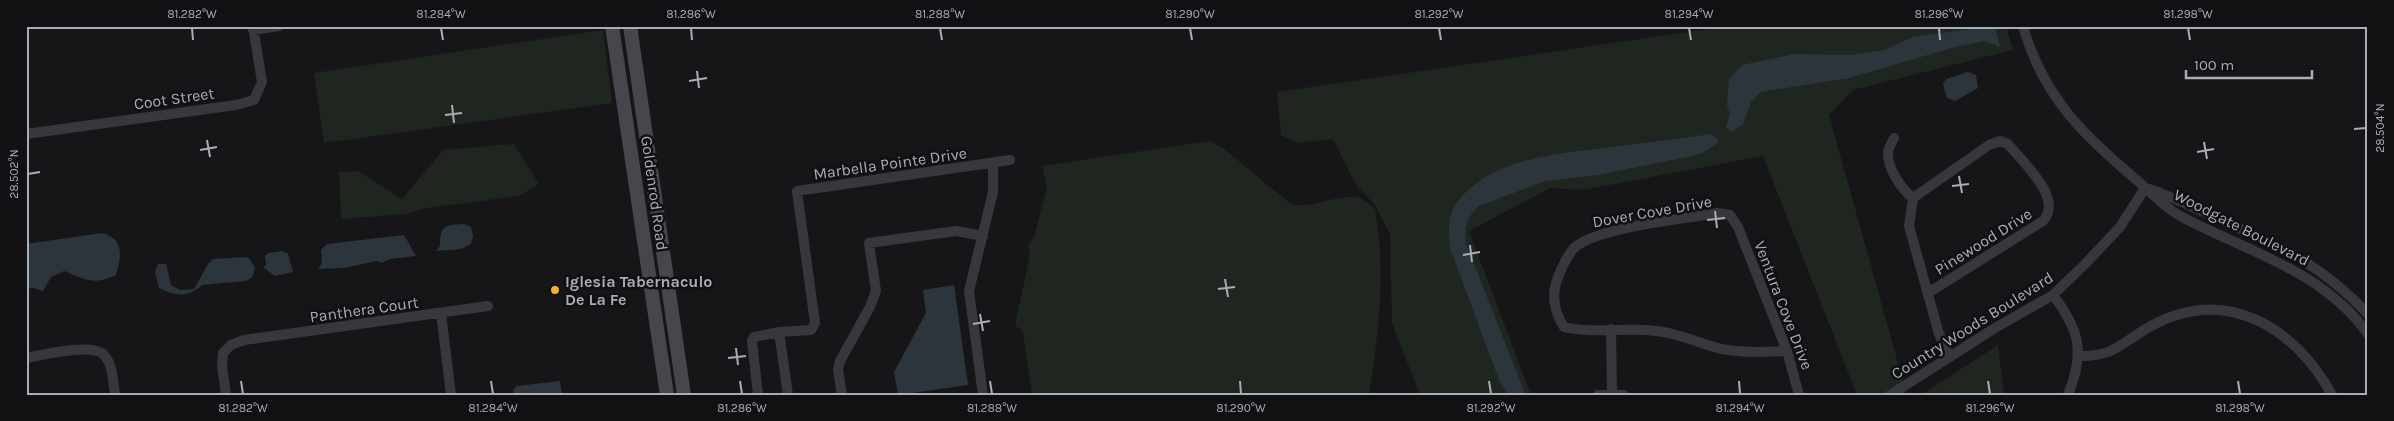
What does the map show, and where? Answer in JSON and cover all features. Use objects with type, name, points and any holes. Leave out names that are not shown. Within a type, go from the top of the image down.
[{"type":"main road","name":"Goldenrod Road","points":[[612,26],[666,395]]},
{"type":"main road","points":[[625,26],[636,105],[644,121]]},
{"type":"main road","name":"Goldenrod Road","points":[[630,26],[684,395]]},
{"type":"main road","points":[[624,108],[635,122],[646,205],[653,211],[658,212]]},
{"type":"main road","points":[[642,229],[648,230],[655,237],[669,333],[678,354]]},
{"type":"street","points":[[253,28],[278,26]]},
{"type":"street","name":"Woodgate Boulevard","points":[[2023,26],[2028,45],[2046,82],[2065,113],[2090,139],[2167,208],[2299,272],[2344,307],[2366,330]]},
{"type":"street","name":"Coot Street","points":[[26,134],[254,100],[262,82],[253,28]]},
{"type":"street","points":[[1894,138],[1888,154],[1902,190],[1913,198],[1909,226],[1939,334],[1950,357]]},
{"type":"street","name":"Pinewood Drive","points":[[1913,198],[1989,145],[2000,141],[2008,144],[2048,194],[2050,205],[2049,215],[2043,221],[1928,293]]},
{"type":"street","name":"Marbella Pointe Drive","points":[[758,395],[752,341],[754,337],[778,332],[811,330],[815,323],[798,191],[1010,160]]},
{"type":"street","points":[[983,395],[969,290],[993,192],[993,164]]},
{"type":"street","name":"Woodgate Boulevard","points":[[2145,188],[2174,197],[2284,248],[2332,279],[2368,314]]},
{"type":"street","name":"Country Woods Boulevard","points":[[1890,395],[2053,294],[2086,263],[2120,226],[2145,188]]},
{"type":"street","name":"Dover Cove Drive","points":[[1611,329],[1575,330],[1564,327],[1555,309],[1555,285],[1562,266],[1574,249],[1588,238],[1606,232],[1717,213],[1730,215],[1738,227]]},
{"type":"street","points":[[2223,236],[2228,223]]},
{"type":"street","name":"Ventura Cove Drive","points":[[1738,227],[1787,351],[1799,395]]},
{"type":"street","points":[[842,395],[838,370],[840,361],[870,307],[876,291],[869,243],[956,231],[983,236]]},
{"type":"street","points":[[2053,294],[2074,329],[2079,356],[2076,377],[2068,395]]},
{"type":"street","name":"Panthera Court","points":[[226,395],[222,366],[223,353],[231,345],[244,340],[488,306]]},
{"type":"street","points":[[2079,356],[2097,356],[2112,351],[2152,325],[2171,317],[2201,310],[2239,312],[2284,336],[2309,359],[2332,395]]},
{"type":"street","points":[[441,313],[452,395]]},
{"type":"street","points":[[1612,394],[1611,329],[1665,332],[1721,348],[1756,352],[1787,351]]},
{"type":"street","points":[[778,332],[788,395]]},
{"type":"street","points":[[26,358],[93,349],[103,354],[111,371],[115,395]]},
{"type":"street","points":[[1598,395],[1624,395]]},
{"type":"shaded area","points":[[1729,26],[2006,26],[2013,50],[1853,90],[1829,115],[1907,395],[1857,395],[1763,156],[1583,190],[1550,188],[1469,231],[1531,395],[1420,395],[1392,323],[1390,234],[1375,205],[1356,185],[1333,139],[1298,143],[1281,135],[1277,92]]},
{"type":"shaded area","points":[[1995,26],[2000,47],[1985,41],[1955,47],[1849,78],[1760,92],[1751,102],[1743,125],[1731,132],[1726,127],[1730,114],[1727,105],[1729,79],[1742,65],[1795,54],[1850,55],[1884,50],[1913,37]]},
{"type":"shaded area","points":[[603,30],[612,103],[324,143],[314,73]]},
{"type":"shaded area","points":[[1968,72],[1976,75],[1978,88],[1955,101],[1947,98],[1943,84],[1946,79]]},
{"type":"shaded area","points":[[1712,134],[1719,142],[1703,153],[1598,175],[1545,181],[1479,206],[1472,214],[1466,226],[1465,241],[1525,393],[1508,395],[1499,380],[1450,248],[1449,222],[1454,207],[1470,189],[1489,175],[1512,165],[1562,153]]},
{"type":"shaded area","points":[[1210,141],[1224,149],[1291,204],[1309,205],[1345,197],[1354,197],[1362,199],[1375,209],[1381,278],[1376,349],[1369,395],[1032,395],[1023,332],[1015,325],[1030,255],[1028,244],[1034,237],[1047,188],[1042,166]]},
{"type":"shaded area","points":[[514,144],[539,184],[519,196],[427,208],[406,214],[341,219],[339,172],[358,171],[402,199],[443,150]]},
{"type":"shaded area","points":[[464,224],[471,227],[473,236],[471,244],[461,249],[436,251],[440,246],[441,234],[444,228]]},
{"type":"shaded area","points":[[102,233],[115,240],[120,249],[116,275],[95,281],[64,271],[51,277],[43,291],[33,288],[26,289],[26,244]]},
{"type":"shaded area","points":[[404,235],[416,256],[390,259],[382,263],[377,261],[343,268],[318,269],[322,263],[321,250],[327,244]]},
{"type":"shaded area","points":[[282,251],[288,254],[293,272],[275,276],[263,267],[266,265],[265,256],[269,253]]},
{"type":"shaded area","points":[[246,257],[250,259],[255,268],[252,277],[246,281],[202,285],[186,294],[170,293],[159,288],[155,272],[158,264],[166,264],[171,285],[180,290],[194,289],[208,264],[213,259]]},
{"type":"shaded area","points":[[954,285],[968,385],[898,395],[894,372],[926,313],[923,290]]},
{"type":"shaded area","points":[[1998,345],[2004,395],[1921,395]]},
{"type":"shaded area","points":[[560,381],[562,395],[514,395],[513,390],[517,386]]},
{"type":"place","name":"Iglesia Tabernaculo De La Fe","points":[[555,290]]}]
